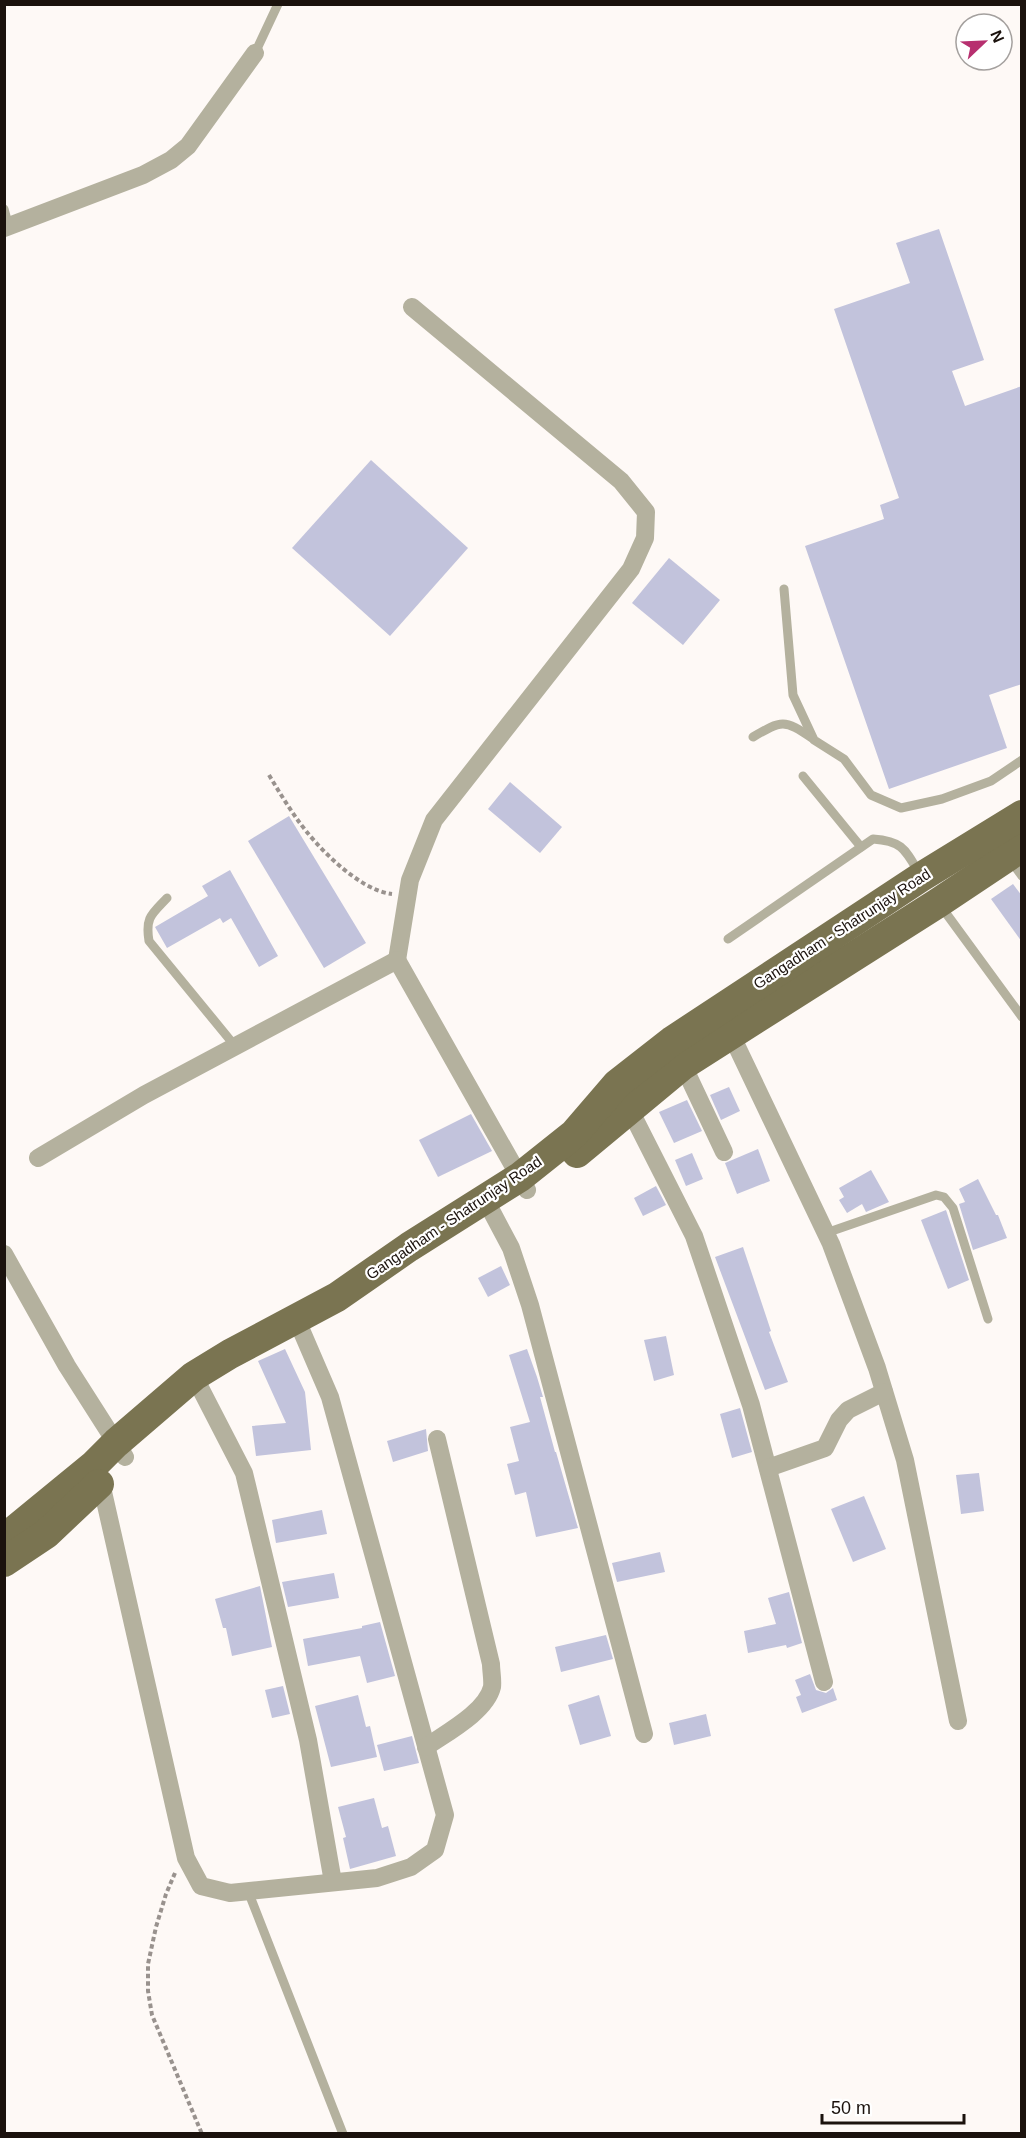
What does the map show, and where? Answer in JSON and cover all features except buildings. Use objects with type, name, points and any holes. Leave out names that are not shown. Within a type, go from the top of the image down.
[{"type":"main road","name":"Gangadham - Shatrunjay Road","points":[[4,1539],[94,1465],[121,1450],[230,1354],[298,1324],[409,1247],[489,1206],[523,1184],[574,1134],[623,1096],[683,1065],[725,1022],[921,878],[1022,815]]},
{"type":"main road","name":"Gangadham - Shatrunjay Road","points":[[623,1096],[672,1041],[725,1022],[1017,860]]},
{"type":"main road","name":"Gangadham - Shatrunjay Road","points":[[4,1562],[46,1534],[101,1483],[121,1450]]},
{"type":"street","points":[[6,221],[143,176],[171,160],[188,146],[255,53]]},
{"type":"street","points":[[412,307],[621,481],[646,512],[645,538],[631,569],[434,820],[410,880],[407,896],[397,960],[523,1184]]},
{"type":"street","points":[[921,878],[938,903]]},
{"type":"street","points":[[38,1158],[144,1095],[397,960]]},
{"type":"street","points":[[725,1022],[826,1233],[884,1392],[905,1460],[958,1721]]},
{"type":"street","points":[[683,1065],[724,1152]]},
{"type":"street","points":[[623,1096],[694,1236],[751,1405],[824,1682]]},
{"type":"street","points":[[489,1206],[511,1248],[530,1305],[644,1734]]},
{"type":"street","points":[[4,1254],[67,1366],[121,1450]]},
{"type":"street","points":[[101,1483],[186,1858],[201,1886],[230,1893],[377,1878],[411,1867],[435,1850],[445,1815],[330,1397],[298,1324]]},
{"type":"street","points":[[197,1381],[244,1473],[308,1740],[333,1882]]},
{"type":"street","points":[[768,1468],[825,1448],[839,1420],[848,1410],[884,1392]]},
{"type":"street","points":[[426,1747],[480,1709],[492,1686],[491,1664],[438,1439]]},
{"type":"lane","points":[[255,53],[278,4]]},
{"type":"lane","points":[[784,589],[793,695],[814,740]]},
{"type":"lane","points":[[753,737],[776,724],[794,726],[844,759],[871,795],[902,808],[942,799],[991,780],[1022,760]]},
{"type":"lane","points":[[803,776],[861,847]]},
{"type":"lane","points":[[728,939],[873,839],[899,844],[906,850],[921,878]]},
{"type":"lane","points":[[167,898],[150,916],[147,927],[149,940],[235,1046]]},
{"type":"lane","points":[[938,903],[1022,1017]]},
{"type":"lane","points":[[826,1233],[936,1195],[944,1197],[953,1208],[988,1319]]},
{"type":"lane","points":[[248,1891],[343,2133]]},
{"type":"path","points":[[269,775],[298,821],[351,875],[382,893],[407,896]]},
{"type":"path","points":[[186,1858],[174,1875],[156,1927],[148,1964],[148,1991],[153,2015],[202,2133]]}]
